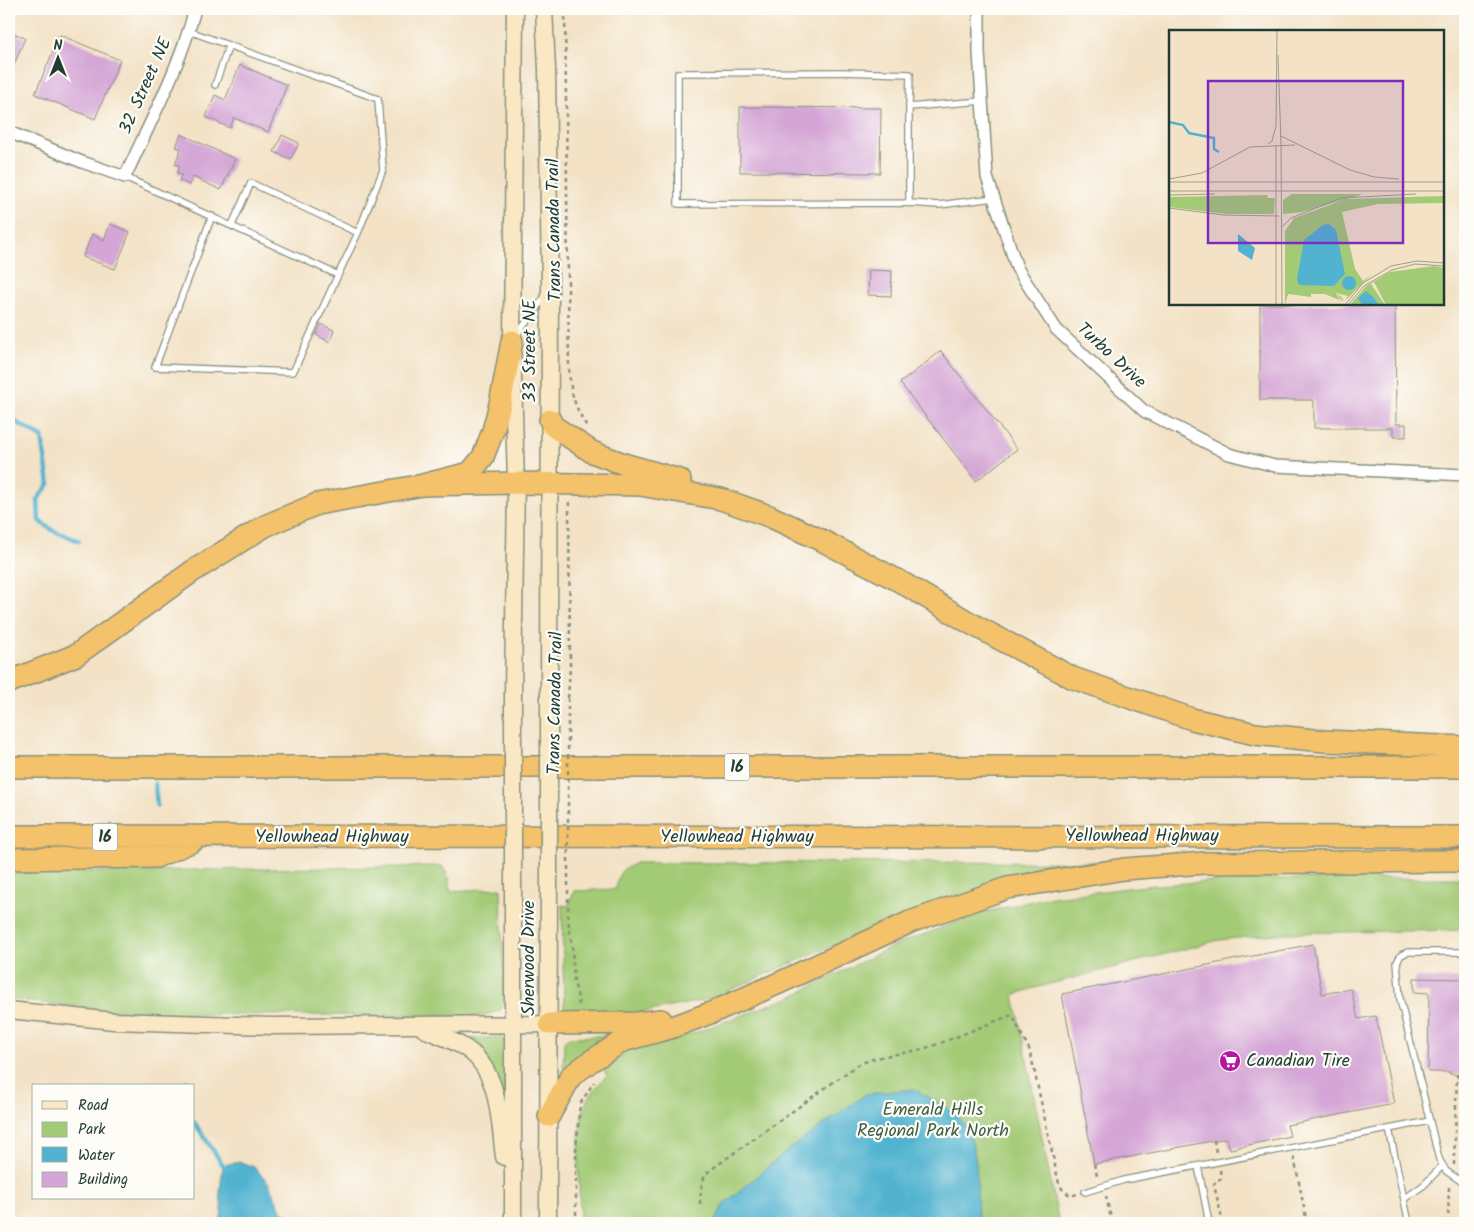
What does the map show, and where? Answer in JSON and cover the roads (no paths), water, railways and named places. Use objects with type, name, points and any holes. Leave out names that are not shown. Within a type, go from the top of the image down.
[{"type":"highway","points":[[9,682],[76,655],[193,571],[265,526],[316,504],[423,485],[470,473],[483,457],[493,431],[512,341]]},
{"type":"highway","points":[[550,420],[554,426],[592,452],[624,464],[704,487],[721,499]]},
{"type":"highway","points":[[423,485],[516,483],[640,485],[721,499],[769,516],[823,541],[1073,678],[1192,718],[1255,734],[1308,739],[1465,747]]},
{"type":"highway","name":"16","points":[[9,767],[1465,767]]},
{"type":"highway","name":"Yellowhead Highway","points":[[9,836],[1465,837]]},
{"type":"highway","points":[[9,859],[156,857],[201,837]]},
{"type":"highway","points":[[549,1116],[571,1076],[591,1061],[623,1042],[670,1028],[713,1012],[910,922],[1007,888],[1124,869],[1205,863],[1465,861]]},
{"type":"highway","points":[[550,1024],[637,1023],[713,1012]]},
{"type":"main road","name":"33 Street NE","points":[[513,693],[516,483],[512,341],[515,9]]},
{"type":"main road","name":"33 Street NE","points":[[544,9],[547,69],[550,289],[549,693]]},
{"type":"main road","name":"Sherwood Drive","points":[[513,693],[513,1223]]},
{"type":"main road","name":"Sherwood Drive","points":[[548,1223],[550,1024],[549,693]]},
{"type":"main road","points":[[9,1010],[114,1021],[273,1026],[550,1024]]},
{"type":"main road","points":[[417,1026],[464,1047],[481,1062],[491,1079],[499,1112],[513,1223]]},
{"type":"street","name":"32 Street NE","points":[[125,177],[167,86],[189,31],[195,9]]},
{"type":"street","name":"Turbo Drive","points":[[979,9],[979,52],[987,177],[1017,268],[1056,329],[1144,411],[1229,454],[1275,466],[1465,475]]},
{"type":"street","points":[[9,132],[82,162],[125,177]]},
{"type":"lane","points":[[189,31],[378,99],[384,170],[358,233],[293,372],[155,367],[212,216]]},
{"type":"lane","points":[[215,85],[229,45]]},
{"type":"lane","points":[[909,203],[910,74],[843,72],[678,73],[678,204],[909,203],[939,205],[994,198]]},
{"type":"lane","points":[[909,106],[982,101]]},
{"type":"lane","points":[[125,177],[338,275]]},
{"type":"lane","points":[[232,225],[251,184],[358,233]]},
{"type":"lane","points":[[512,341],[550,289]]},
{"type":"lane","points":[[1465,952],[1408,952],[1401,956],[1397,962],[1400,999],[1442,1166],[1465,1184]]},
{"type":"lane","points":[[1085,1192],[1124,1180],[1430,1121]]},
{"type":"lane","points":[[1389,1129],[1409,1223]]},
{"type":"lane","points":[[1198,1166],[1209,1223]]},
{"type":"lane","points":[[1404,1199],[1424,1185],[1442,1166]]},
{"type":"water","points":[[914,1089],[954,1113],[963,1123],[969,1134],[976,1161],[978,1216],[983,1223],[715,1223],[723,1205],[784,1153],[866,1094]]},
{"type":"water","points":[[241,1162],[254,1167],[268,1182],[281,1210],[301,1223],[220,1223],[222,1211],[220,1192],[223,1165]]},
{"type":"waterway","points":[[9,418],[42,437],[49,484],[38,499],[39,521],[54,531],[79,541]]},
{"type":"waterway","points":[[155,783],[157,806]]},
{"type":"waterway","points":[[195,1123],[223,1165]]},
{"type":"place","name":"Canadian Tire","points":[[1230,1061]]},
{"type":"park label","name":"Emerald Hills Regional Park North","points":[[933,1120]]}]
